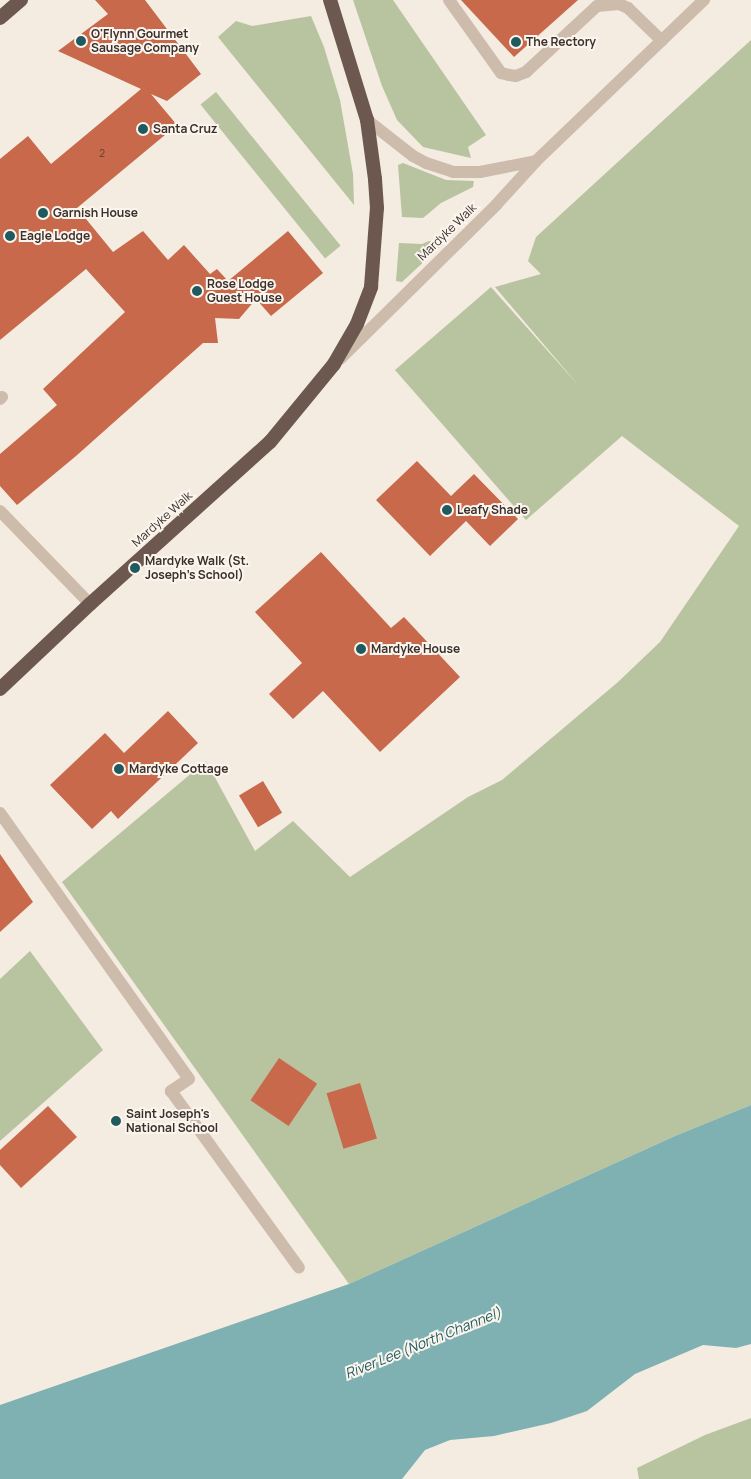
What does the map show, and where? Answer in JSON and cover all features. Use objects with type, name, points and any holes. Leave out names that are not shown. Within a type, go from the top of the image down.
[{"type":"highway","points":[[0,18],[21,0]]},
{"type":"highway","name":"Mardyke Walk","points":[[0,689],[90,604],[270,442],[334,364],[357,324],[371,287],[378,208],[367,120],[330,0]]},
{"type":"street","points":[[449,0],[501,73],[509,75],[516,76],[526,72],[598,6],[619,4],[628,8],[662,41]]},
{"type":"street","name":"Mardyke Walk","points":[[334,364],[496,205],[536,160],[704,0]]},
{"type":"street","points":[[367,120],[413,156],[446,170],[480,172],[536,160]]},
{"type":"street","points":[[0,511],[90,604]]},
{"type":"street","points":[[0,813],[189,1079],[171,1090],[300,1268]]},
{"type":"green space","points":[[353,0],[393,0],[486,135],[468,147],[471,158],[423,147],[397,120],[382,86]]},
{"type":"green space","points":[[311,16],[324,47],[340,100],[353,174],[354,205],[218,37],[236,21],[252,26]]},
{"type":"green space","points":[[751,40],[751,1105],[675,1136],[349,1284],[62,882],[206,761],[255,851],[293,821],[350,877],[468,797],[502,780],[618,682],[660,642],[739,526],[622,436],[526,520],[395,370],[491,287],[579,386],[495,287],[541,274],[528,261],[536,237]]},
{"type":"green space","points":[[216,92],[341,246],[325,258],[200,105]]},
{"type":"green space","points":[[403,163],[446,180],[474,181],[473,187],[441,203],[423,218],[402,217],[398,165]]},
{"type":"green space","points":[[429,241],[443,244],[402,282],[396,281],[399,243],[422,244]]},
{"type":"green space","points":[[30,951],[103,1050],[0,1141],[0,979]]},
{"type":"green space","points":[[751,1418],[751,1479],[639,1479],[637,1468],[705,1435]]},
{"type":"water","name":"River Lee (North Channel)","points":[[751,1105],[751,1344],[736,1348],[703,1345],[635,1374],[587,1411],[551,1423],[494,1436],[450,1440],[425,1450],[402,1479],[0,1479],[0,1405],[349,1284],[675,1136]]},
{"type":"building","points":[[95,0],[145,0],[201,74],[167,101],[151,94],[177,125],[77,208],[113,252],[143,231],[168,260],[184,245],[210,274],[217,269],[228,281],[288,231],[323,273],[271,316],[256,299],[239,319],[215,318],[218,343],[203,343],[76,456],[17,505],[0,486],[0,454],[57,405],[43,389],[125,312],[86,269],[0,340],[0,159],[28,136],[51,164],[141,89],[58,51],[108,14]]},
{"type":"building","name":"The Rectory","points":[[461,0],[578,0],[514,57]]},
{"type":"building","name":"Leafy Shade","points":[[417,461],[451,496],[474,474],[518,519],[490,546],[466,521],[430,556],[376,500]]},
{"type":"building","name":"Mardyke House","points":[[321,552],[391,628],[404,617],[460,677],[380,752],[323,691],[293,719],[269,694],[302,663],[255,612]]},
{"type":"building","name":"Mardyke Cottage","points":[[168,711],[198,743],[118,819],[111,811],[92,829],[50,785],[105,733],[124,753]]},
{"type":"building","points":[[263,781],[282,813],[258,827],[239,795]]},
{"type":"building","points":[[0,854],[33,902],[0,932]]},
{"type":"building","points":[[279,1058],[317,1084],[289,1126],[250,1100]]},
{"type":"building","points":[[360,1083],[377,1138],[343,1149],[327,1093]]},
{"type":"building","points":[[48,1106],[77,1137],[21,1188],[0,1165],[0,1150]]},
{"type":"place","name":"O'Flynn Gourmet Sausage Company","points":[[81,41]]},
{"type":"place","name":"The Rectory","points":[[516,42]]},
{"type":"place","name":"Santa Cruz","points":[[143,129]]},
{"type":"place","name":"Garnish House","points":[[43,213]]},
{"type":"place","name":"Eagle Lodge","points":[[10,236]]},
{"type":"place","name":"Rose Lodge Guest House","points":[[197,291]]},
{"type":"place","name":"Leafy Shade","points":[[447,510]]},
{"type":"place","name":"Mardyke Walk (St. Joseph's School)","points":[[135,568]]},
{"type":"place","name":"Mardyke House","points":[[361,649]]},
{"type":"place","name":"Mardyke Cottage","points":[[119,769]]},
{"type":"place","name":"Saint Joseph's National School","points":[[116,1121]]}]
